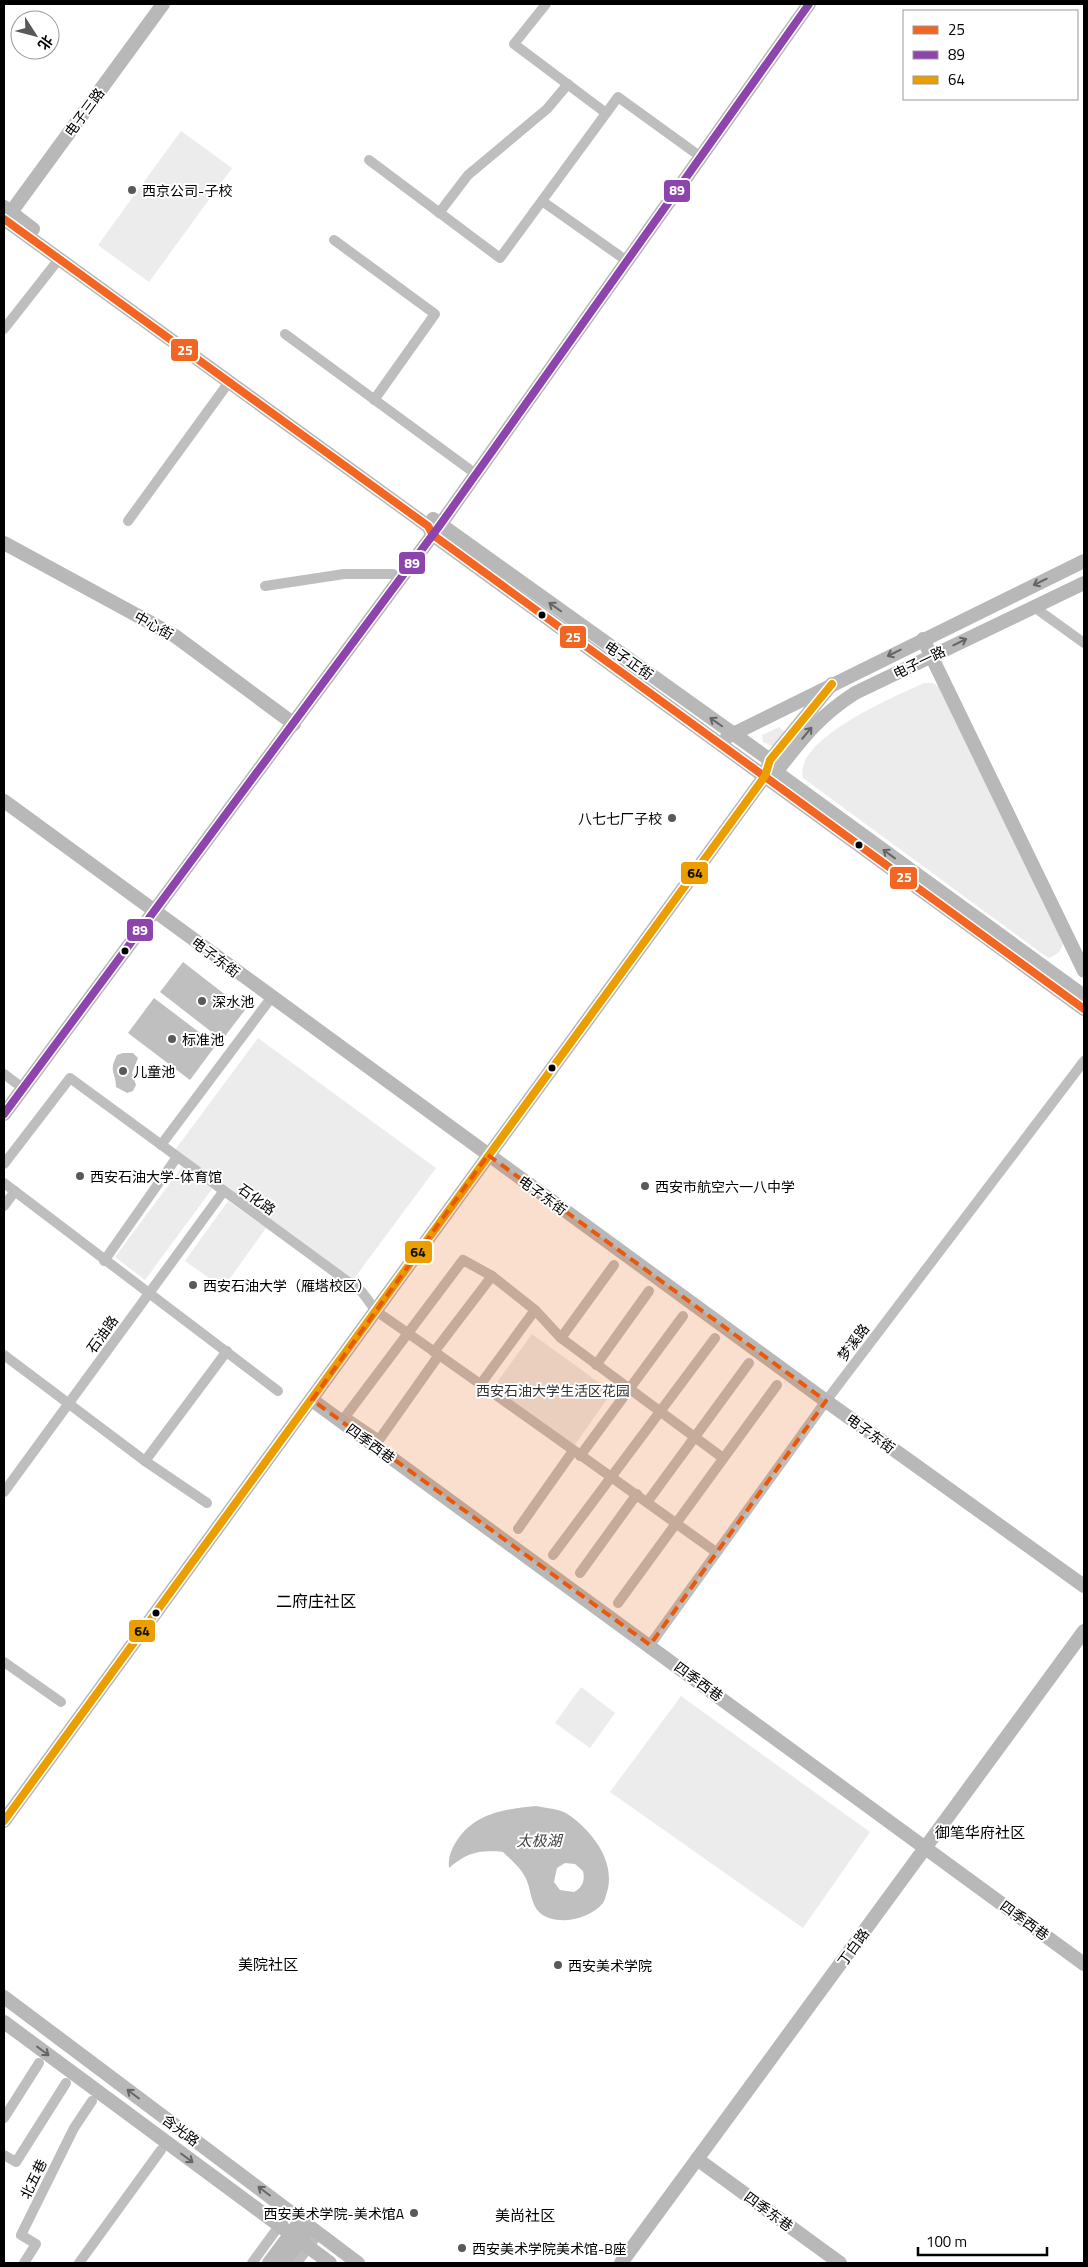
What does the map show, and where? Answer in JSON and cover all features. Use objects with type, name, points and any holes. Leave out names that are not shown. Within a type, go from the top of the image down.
[{"type":"main road","name":"电子三路","points":[[6,215],[163,4]]},
{"type":"main road","points":[[290,722],[393,574],[434,526],[469,469],[799,4]]},
{"type":"main road","points":[[4,1098],[151,908],[290,722],[434,526],[809,4]]},
{"type":"main road","name":"电子正街","points":[[6,215],[59,259],[229,382],[734,734],[770,769]]},
{"type":"main road","name":"电子正街","points":[[6,215],[434,526],[720,741],[770,769]]},
{"type":"main road","name":"中心街","points":[[4,542],[175,636],[290,722]]},
{"type":"main road","name":"电子一路","points":[[720,741],[1084,561]]},
{"type":"main road","name":"电子一路","points":[[770,769],[830,709],[855,693],[1084,583]]},
{"type":"main road","points":[[923,639],[1084,971]]},
{"type":"main road","name":"电子一路","points":[[4,1821],[832,684]]},
{"type":"main road","points":[[770,769],[1084,996]]},
{"type":"main road","points":[[770,769],[1084,1009]]},
{"type":"main road","name":"电子东街","points":[[4,801],[271,998],[1084,1586]]},
{"type":"main road","points":[[4,1114],[151,908]]},
{"type":"main road","name":"四季西巷","points":[[312,1400],[650,1645],[1084,1964]]},
{"type":"main road","name":"丁白路","points":[[621,2263],[1084,1631]]},
{"type":"main road","name":"含光路","points":[[4,1997],[358,2263]]},
{"type":"main road","name":"含光路","points":[[4,2022],[330,2263]]},
{"type":"main road","name":"四季东巷","points":[[697,2159],[840,2263]]},
{"type":"main road","points":[[269,2263],[295,2237],[310,2227]]},
{"type":"main road","points":[[283,2263],[295,2237]]},
{"type":"street","points":[[546,4],[514,44],[606,113]]},
{"type":"street","points":[[439,212],[468,175],[546,109],[568,84]]},
{"type":"street","points":[[369,160],[500,258],[618,96],[694,152]]},
{"type":"street","points":[[542,201],[620,256]]},
{"type":"street","points":[[334,240],[436,314],[374,400]]},
{"type":"street","points":[[4,329],[59,259]]},
{"type":"street","points":[[285,334],[469,469]]},
{"type":"street","points":[[128,521],[229,382]]},
{"type":"street","points":[[265,586],[344,574],[393,574]]},
{"type":"street","points":[[1034,607],[1084,643]]},
{"type":"street","points":[[161,1145],[271,998]]},
{"type":"street","name":"梦溪路","points":[[650,1645],[826,1401],[1084,1061]]},
{"type":"street","points":[[4,1074],[16,1083]]},
{"type":"street","name":"石化路","points":[[4,1164],[70,1078],[178,1156],[223,1192],[362,1292],[376,1311],[637,1494],[716,1552]]},
{"type":"street","points":[[104,1260],[178,1156]]},
{"type":"street","points":[[4,1183],[278,1391]]},
{"type":"street","points":[[4,1206],[15,1191]]},
{"type":"street","name":"石油路","points":[[4,1492],[223,1192]]},
{"type":"street","points":[[492,1276],[436,1354],[380,1440],[344,1417],[409,1334],[463,1260],[492,1276],[534,1310],[561,1338],[723,1458]]},
{"type":"street","points":[[561,1338],[614,1265]]},
{"type":"street","points":[[596,1365],[649,1291]]},
{"type":"street","points":[[480,1385],[534,1310]]},
{"type":"street","points":[[518,1529],[683,1316]]},
{"type":"street","points":[[553,1555],[715,1338]]},
{"type":"street","points":[[145,1461],[227,1351]]},
{"type":"street","points":[[4,1355],[145,1461],[207,1504]]},
{"type":"street","points":[[648,1502],[749,1363]]},
{"type":"street","points":[[618,1603],[777,1385]]},
{"type":"street","points":[[580,1573],[637,1494]]},
{"type":"street","points":[[4,1662],[61,1702]]},
{"type":"street","points":[[4,2118],[39,2063]]},
{"type":"street","points":[[4,2155],[16,2162],[66,2082]]},
{"type":"street","name":"北五巷","points":[[24,2263],[36,2244],[21,2234],[74,2128],[92,2101]]},
{"type":"street","points":[[79,2263],[161,2150]]},
{"type":"street","points":[[290,2211],[297,2263]]},
{"type":"street","points":[[252,2263],[310,2227]]},
{"type":"highlighted area","points":[[488,1155],[826,1401],[650,1645],[312,1400]]},
{"type":"green space","points":[[181,131],[232,168],[149,282],[98,245]]},
{"type":"green space","points":[[924,683],[933,683],[942,689],[1063,940],[1061,949],[1052,957],[1049,958],[1044,955],[803,778],[804,763],[814,749],[830,734],[871,708]]},
{"type":"green space","points":[[779,727],[785,732],[773,746],[763,742],[762,735]]},
{"type":"green space","points":[[258,1038],[436,1168],[353,1280],[175,1150]]},
{"type":"green space","points":[[182,1167],[212,1189],[145,1280],[115,1257]]},
{"type":"green space","points":[[228,1201],[266,1228],[223,1288],[185,1261]]},
{"type":"green space","name":"西安石油大学生活区花园","points":[[532,1334],[612,1392],[574,1446],[493,1388]]},
{"type":"green space","points":[[581,1687],[615,1713],[590,1748],[555,1723]]},
{"type":"green space","points":[[681,1696],[870,1832],[803,1928],[610,1792]]},
{"type":"water","name":"深水池","points":[[183,962],[245,1010],[222,1040],[160,992]]},
{"type":"water","name":"标准池","points":[[154,998],[216,1045],[190,1080],[128,1033]]},
{"type":"water","name":"儿童池","points":[[133,1053],[138,1058],[132,1073],[136,1085],[133,1091],[127,1093],[116,1087],[113,1069],[117,1055]]},
{"type":"water","name":"太极湖","points":[[536,1806],[562,1811],[578,1822],[594,1839],[605,1859],[609,1881],[603,1903],[597,1909],[582,1917],[564,1920],[555,1920],[540,1913],[535,1906],[527,1881],[516,1865],[503,1852],[487,1851],[474,1853],[462,1858],[449,1868],[451,1851],[463,1832],[491,1814]],"holes":[[[565,1863],[575,1864],[583,1871],[584,1877],[581,1886],[574,1892],[560,1890],[554,1882],[557,1868]]]},
{"type":"transit line","name":"89","points":[[4,1114],[440,525],[809,4]]},
{"type":"transit line","name":"25","points":[[4,219],[428,526],[433,535],[1084,1009]]},
{"type":"transit line","name":"64","points":[[4,1821],[765,776],[770,760],[832,684]]},
{"type":"place","name":"西京公司-子校","points":[[132,190]]},
{"type":"place","name":"八七七厂子校","points":[[672,818]]},
{"type":"place","name":"深水池","points":[[202,1001]]},
{"type":"place","name":"标准池","points":[[172,1039]]},
{"type":"place","name":"儿童池","points":[[123,1071]]},
{"type":"place","name":"西安石油大学-体育馆","points":[[80,1176]]},
{"type":"place","name":"西安市航空六一八中学","points":[[645,1186]]},
{"type":"place","name":"西安石油大学（雁塔校区）","points":[[193,1285]]},
{"type":"place","name":"西安美术学院","points":[[558,1965]]},
{"type":"place","name":"西安美术学院-美术馆A","points":[[414,2213]]},
{"type":"place","name":"西安美术学院美术馆-B座","points":[[462,2248]]},
{"type":"district","name":"二府庄社区","points":[[316,1601]]},
{"type":"district","name":"御笔华府社区","points":[[980,1832]]},
{"type":"district","name":"美院社区","points":[[268,1964]]},
{"type":"district","name":"美尚社区","points":[[525,2215]]}]
